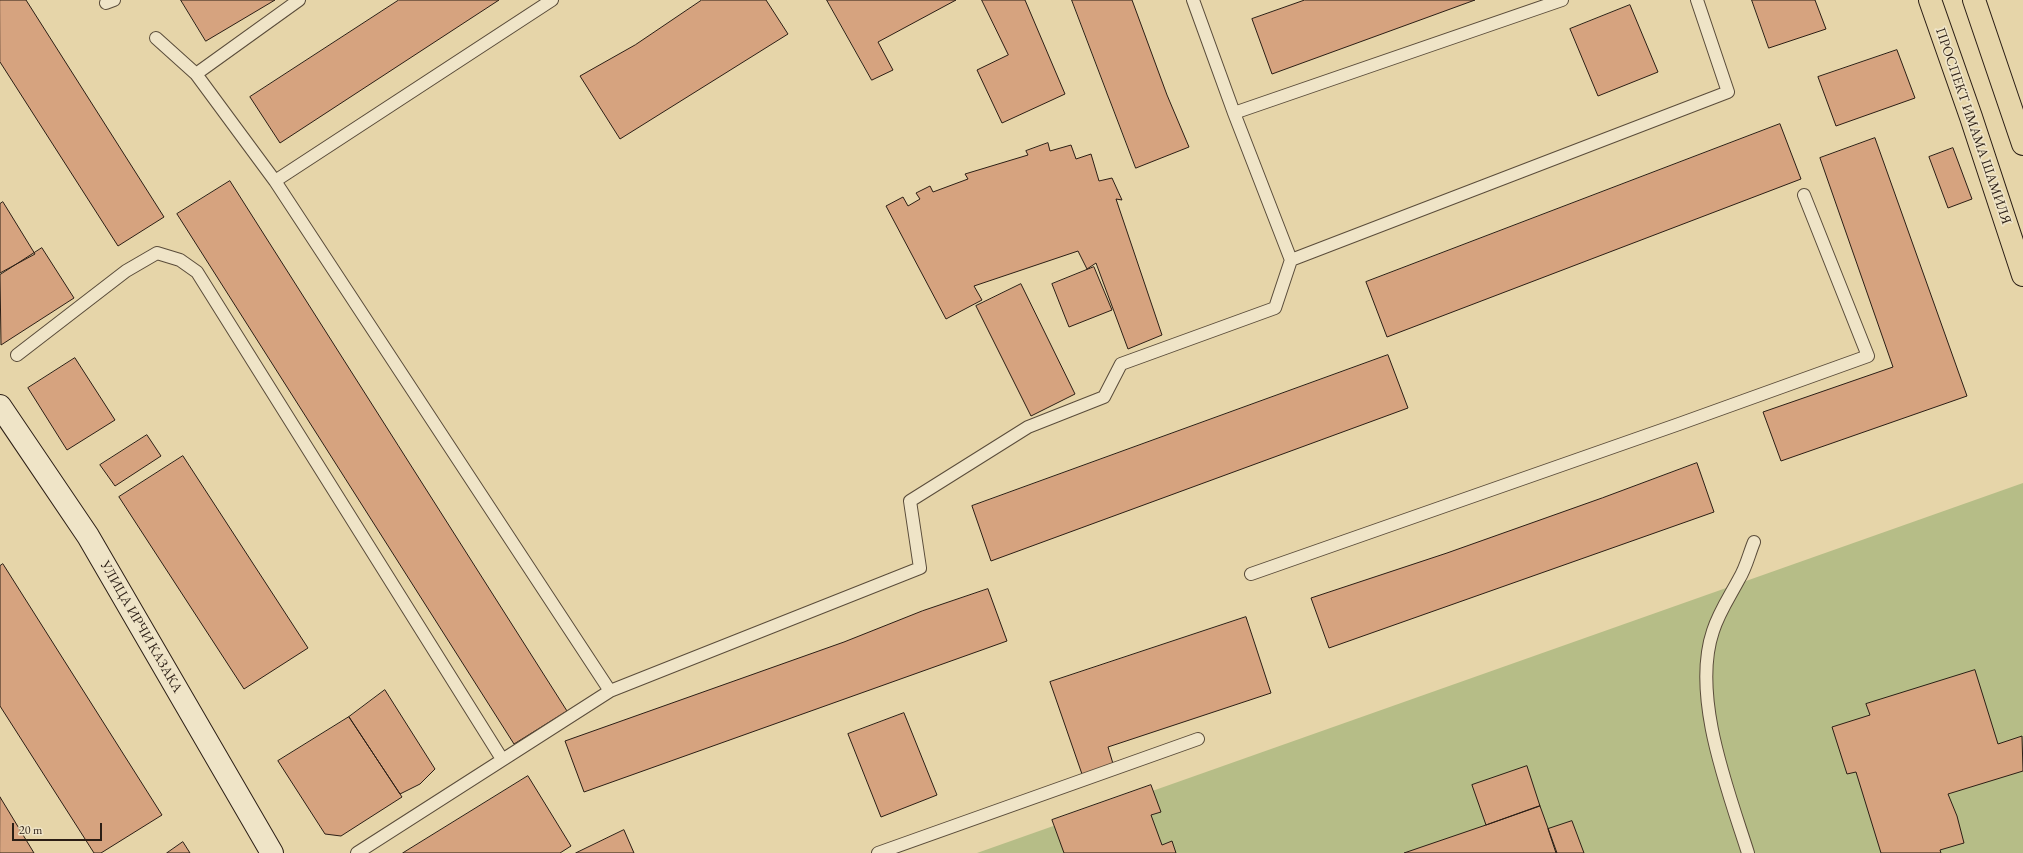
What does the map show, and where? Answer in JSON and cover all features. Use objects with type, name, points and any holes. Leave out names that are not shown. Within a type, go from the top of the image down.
[{"type":"main road","name":"ПРОСПЕКТ ИМАМА ШАМИЛЯ","points":[[1930,0],[1971,117],[2023,274]]},
{"type":"main road","points":[[1974,0],[2023,144]]},
{"type":"main road","name":"УЛИЦА ИРЧИ КАЗАКА","points":[[0,406],[88,536],[272,853]]},
{"type":"lane","points":[[196,74],[299,0]]},
{"type":"lane","points":[[275,180],[552,0]]},
{"type":"lane","points":[[357,853],[610,691],[920,568],[910,501],[1028,427],[1104,397],[1121,364],[1275,308],[1291,260],[1234,113],[1193,0]]},
{"type":"lane","points":[[1234,113],[1562,0]]},
{"type":"lane","points":[[1291,260],[1728,92],[1697,0]]},
{"type":"lane","points":[[156,38],[196,74],[275,180],[610,691]]},
{"type":"lane","points":[[1251,574],[1868,356],[1804,195]]},
{"type":"lane","points":[[16,355],[126,271],[157,253],[180,260],[197,272],[502,759]]},
{"type":"lane","points":[[1748,853],[1715,747],[1707,689],[1707,658],[1713,631],[1740,577],[1754,542]]},
{"type":"lane","points":[[878,853],[1198,739]]},
{"type":"green space","points":[[2023,483],[2023,853],[977,853]]},
{"type":"building","points":[[0,0],[26,0],[164,217],[118,246],[0,62]]},
{"type":"building","points":[[181,0],[275,0],[206,41]]},
{"type":"building","points":[[399,0],[499,0],[280,143],[250,97]]},
{"type":"building","points":[[702,0],[766,0],[788,34],[620,139],[580,76],[635,45]]},
{"type":"building","points":[[827,0],[956,0],[878,42],[893,70],[872,80]]},
{"type":"building","points":[[982,0],[1025,0],[1065,94],[1002,123],[977,70],[1008,55]]},
{"type":"building","points":[[1072,0],[1132,0],[1167,95],[1189,147],[1136,168]]},
{"type":"building","points":[[1305,0],[1475,0],[1272,74],[1252,19]]},
{"type":"building","points":[[1752,0],[1815,0],[1826,29],[1769,48]]},
{"type":"building","points":[[1630,5],[1658,72],[1598,96],[1570,29]]},
{"type":"building","points":[[1897,50],[1915,98],[1836,126],[1818,77]]},
{"type":"building","points":[[1780,124],[1801,179],[1387,337],[1366,282]]},
{"type":"building","points":[[1875,138],[1967,396],[1781,461],[1763,412],[1893,367],[1820,158]]},
{"type":"building","points":[[1048,143],[1050,151],[1071,145],[1076,159],[1091,154],[1099,181],[1112,178],[1122,200],[1116,199],[1162,335],[1128,349],[1096,263],[1087,269],[1078,251],[974,286],[982,300],[946,319],[886,206],[903,197],[908,206],[920,199],[916,193],[930,186],[933,192],[968,179],[965,174],[1028,155],[1026,151]]},
{"type":"building","points":[[1953,148],[1972,199],[1948,208],[1929,157]]},
{"type":"building","points":[[230,181],[567,711],[514,744],[177,214]]},
{"type":"building","points":[[3,202],[35,254],[0,273],[0,204]]},
{"type":"building","points":[[42,248],[74,298],[1,345],[0,275]]},
{"type":"building","points":[[1094,267],[1112,310],[1069,327],[1052,284]]},
{"type":"building","points":[[1021,284],[1075,394],[1031,416],[976,306]]},
{"type":"building","points":[[1388,355],[1408,408],[991,561],[972,506]]},
{"type":"building","points":[[75,358],[115,420],[67,450],[28,388]]},
{"type":"building","points":[[147,435],[161,456],[115,486],[100,465]]},
{"type":"building","points":[[183,456],[308,648],[244,689],[119,497]]},
{"type":"building","points":[[1697,463],[1714,512],[1329,648],[1311,598],[1447,553]]},
{"type":"building","points":[[3,564],[162,815],[101,853],[94,853],[0,706],[0,566]]},
{"type":"building","points":[[988,589],[1007,641],[584,792],[565,741],[844,642],[922,611]]},
{"type":"building","points":[[1246,617],[1271,693],[1108,747],[1114,767],[1083,777],[1050,682]]},
{"type":"building","points":[[1975,670],[1998,744],[2022,736],[2023,771],[1948,794],[1957,816],[1964,843],[1940,850],[1941,853],[1881,853],[1856,772],[1847,774],[1832,727],[1870,715],[1866,704]]},
{"type":"building","points":[[385,690],[435,769],[420,784],[400,794],[349,717]]},
{"type":"building","points":[[904,713],[937,795],[881,817],[848,734]]},
{"type":"building","points":[[349,717],[402,797],[341,836],[325,834],[278,761]]},
{"type":"building","points":[[1527,766],[1540,806],[1486,825],[1472,785]]},
{"type":"building","points":[[528,776],[571,846],[560,853],[403,853]]},
{"type":"building","points":[[1151,785],[1161,812],[1151,815],[1162,845],[1172,841],[1176,853],[1064,853],[1052,820]]},
{"type":"building","points":[[0,797],[34,853],[0,853]]},
{"type":"building","points":[[1540,806],[1557,853],[1404,853],[1486,825]]},
{"type":"building","points":[[1572,821],[1584,853],[1556,853],[1548,829]]},
{"type":"building","points":[[624,830],[634,853],[576,853]]},
{"type":"building","points":[[183,842],[190,853],[167,853]]}]
